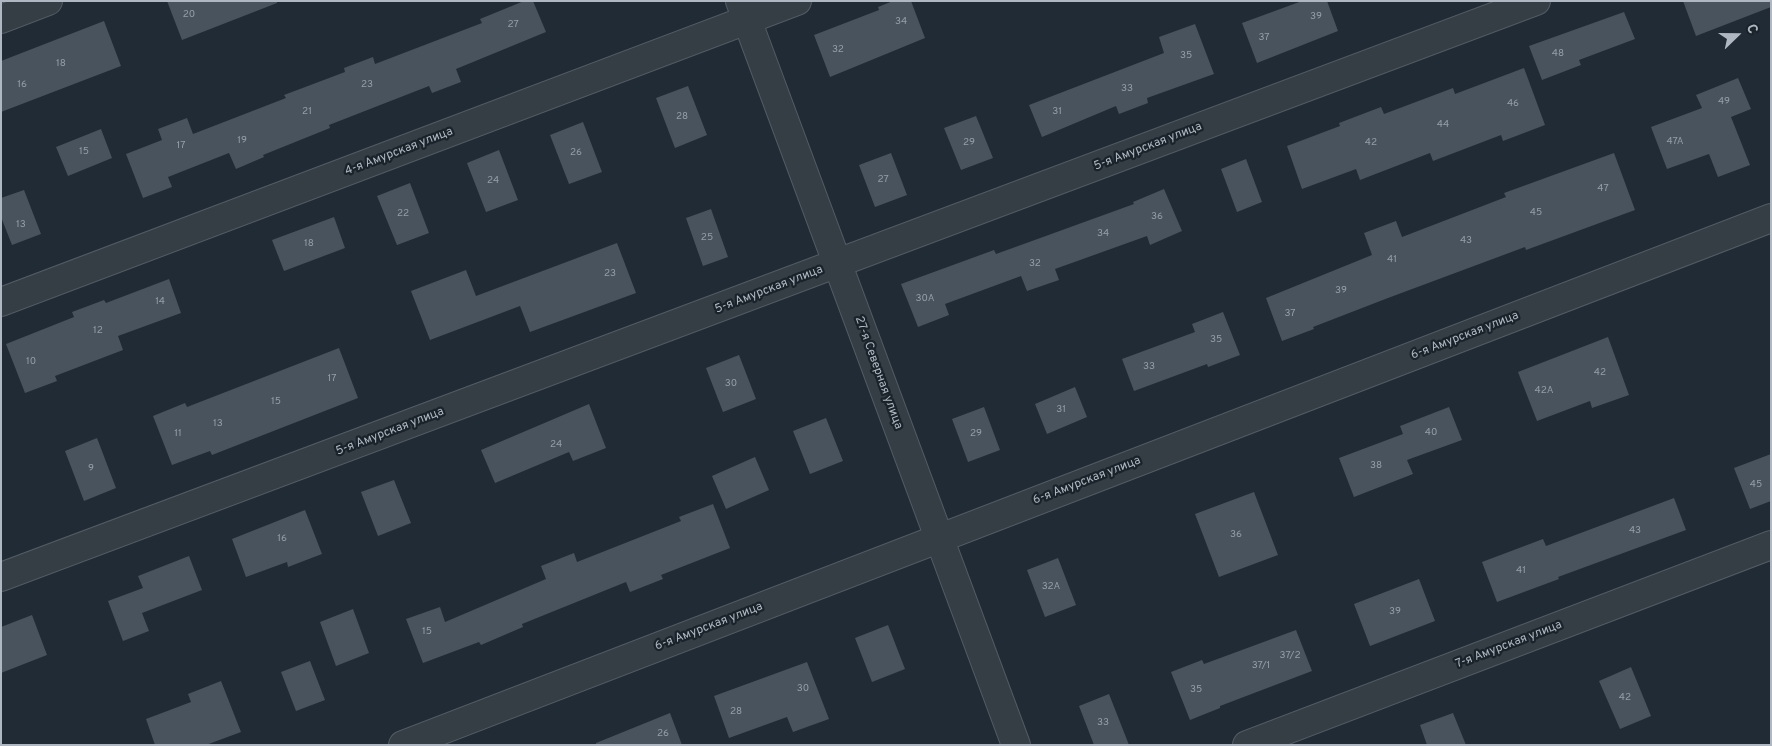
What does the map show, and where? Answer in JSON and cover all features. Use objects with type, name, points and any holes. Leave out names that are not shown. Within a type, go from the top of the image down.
[{"type":"street","points":[[1,19],[48,1]]},
{"type":"street","name":"4-я Амурская улица","points":[[1,302],[744,11],[797,1]]},
{"type":"street","name":"5-я Амурская улица","points":[[1,577],[1536,1]]},
{"type":"street","name":"27-я Северная улица","points":[[744,11],[1016,745]]},
{"type":"street","name":"6-я Амурская улица","points":[[403,745],[1771,218]]},
{"type":"street","name":"7-я Амурская улица","points":[[1247,745],[1771,545]]},
{"type":"building","points":[[167,1],[277,1],[277,3],[182,40]]},
{"type":"building","points":[[524,1],[533,1],[546,32],[456,69],[461,82],[432,93],[429,86],[329,125],[330,128],[263,155],[264,157],[236,169],[229,153],[168,177],[172,187],[143,198],[126,154],[162,140],[158,129],[187,118],[193,134],[286,98],[284,95],[345,72],[344,68],[373,57],[375,64],[482,23],[480,19]]},
{"type":"building","points":[[893,1],[911,1],[925,38],[830,77],[814,35],[879,10],[878,7]]},
{"type":"building","points":[[1302,1],[1327,1],[1338,31],[1257,63],[1242,23]]},
{"type":"building","points":[[1683,1],[1771,1],[1771,7],[1696,36]]},
{"type":"building","points":[[1624,12],[1635,39],[1579,60],[1581,65],[1542,80],[1529,46]]},
{"type":"building","points":[[104,21],[121,66],[1,112],[1,61]]},
{"type":"building","points":[[1195,24],[1214,74],[1147,98],[1148,103],[1119,114],[1116,106],[1042,137],[1029,105],[1164,53],[1159,37]]},
{"type":"building","points":[[1524,68],[1545,125],[1503,141],[1501,135],[1433,161],[1430,153],[1360,180],[1356,169],[1302,189],[1287,146],[1340,126],[1339,123],[1381,107],[1384,114],[1453,88],[1455,94]]},
{"type":"building","points":[[1738,78],[1751,109],[1731,117],[1750,165],[1718,177],[1709,154],[1667,169],[1651,127],[1702,108],[1696,95]]},
{"type":"building","points":[[688,86],[707,135],[675,148],[656,98]]},
{"type":"building","points":[[976,116],[993,158],[961,170],[944,128]]},
{"type":"building","points":[[583,122],[602,172],[569,184],[550,135]]},
{"type":"building","points":[[101,129],[112,158],[68,176],[56,147]]},
{"type":"building","points":[[499,150],[518,200],[486,212],[467,163]]},
{"type":"building","points":[[891,153],[907,195],[875,207],[859,165]]},
{"type":"building","points":[[1614,153],[1635,210],[1526,250],[1525,247],[1313,327],[1314,329],[1282,341],[1266,298],[1372,255],[1364,233],[1396,221],[1402,237],[1506,197],[1504,193]]},
{"type":"building","points":[[1246,159],[1262,202],[1237,212],[1221,169]]},
{"type":"building","points":[[410,183],[429,233],[397,245],[377,196]]},
{"type":"building","points":[[1164,189],[1182,231],[1150,245],[1147,236],[1055,269],[1059,280],[1027,291],[1021,276],[945,304],[949,315],[918,327],[901,284],[994,250],[996,254],[1134,204],[1133,202]]},
{"type":"building","points":[[24,190],[41,234],[12,245],[1,217],[1,198]]},
{"type":"building","points":[[711,209],[728,257],[703,266],[686,218]]},
{"type":"building","points":[[334,217],[345,248],[284,271],[272,240]]},
{"type":"building","points":[[617,243],[636,293],[530,332],[520,306],[430,340],[411,291],[466,270],[476,296]]},
{"type":"building","points":[[169,279],[181,313],[118,336],[123,350],[55,376],[57,381],[25,393],[6,344],[74,317],[72,312],[104,300],[106,303]]},
{"type":"building","points":[[1223,312],[1240,355],[1208,367],[1207,364],[1134,391],[1122,359],[1195,332],[1192,324]]},
{"type":"building","points":[[1608,337],[1629,395],[1592,408],[1590,401],[1537,421],[1518,372]]},
{"type":"building","points":[[339,348],[358,398],[212,455],[210,451],[172,465],[153,416],[185,403],[187,407]]},
{"type":"building","points":[[739,355],[756,399],[723,412],[706,368]]},
{"type":"building","points":[[1075,387],[1087,417],[1047,434],[1035,404]]},
{"type":"building","points":[[589,404],[606,448],[573,461],[569,452],[495,483],[481,450]]},
{"type":"building","points":[[984,407],[1000,450],[968,462],[952,419]]},
{"type":"building","points":[[1449,407],[1462,440],[1407,460],[1413,474],[1354,497],[1339,458],[1403,434],[1400,426]]},
{"type":"building","points":[[826,418],[843,461],[810,474],[793,431]]},
{"type":"building","points":[[97,438],[116,488],[84,501],[65,451]]},
{"type":"building","points":[[1771,454],[1771,501],[1750,509],[1734,468]]},
{"type":"building","points":[[755,457],[769,490],[726,509],[712,476]]},
{"type":"building","points":[[394,480],[411,523],[378,536],[361,492]]},
{"type":"building","points":[[1254,492],[1278,555],[1219,577],[1195,514]]},
{"type":"building","points":[[1674,498],[1686,530],[1558,577],[1559,579],[1497,602],[1482,562],[1543,539],[1546,546]]},
{"type":"building","points":[[713,504],[730,548],[661,575],[663,579],[630,592],[626,582],[522,624],[523,627],[481,645],[479,642],[423,663],[406,619],[440,607],[445,622],[546,579],[541,566],[574,553],[577,562],[681,521],[679,517]]},
{"type":"building","points":[[305,510],[322,554],[288,567],[287,562],[246,577],[232,539]]},
{"type":"building","points":[[189,556],[202,590],[142,613],[149,631],[123,641],[108,601],[143,588],[138,576]]},
{"type":"building","points":[[1058,558],[1076,605],[1045,617],[1027,570]]},
{"type":"building","points":[[1419,579],[1435,621],[1370,646],[1354,604]]},
{"type":"building","points":[[353,609],[369,653],[336,666],[320,622]]},
{"type":"building","points":[[32,615],[47,655],[1,673],[1,627]]},
{"type":"building","points":[[888,625],[905,669],[872,682],[855,638]]},
{"type":"building","points":[[1296,630],[1312,671],[1220,706],[1220,708],[1190,720],[1171,672],[1202,660],[1204,664]]},
{"type":"building","points":[[310,661],[325,700],[296,711],[281,672]]},
{"type":"building","points":[[807,662],[829,719],[793,732],[787,717],[729,738],[714,696]]},
{"type":"building","points":[[1631,667],[1651,716],[1620,729],[1599,681]]},
{"type":"building","points":[[221,681],[241,732],[206,745],[155,745],[146,719],[191,702],[188,694]]},
{"type":"building","points":[[1109,694],[1129,745],[1094,745],[1079,706]]},
{"type":"building","points":[[670,713],[682,745],[596,745],[596,743]]},
{"type":"building","points":[[1453,713],[1466,745],[1427,745],[1420,725]]}]
